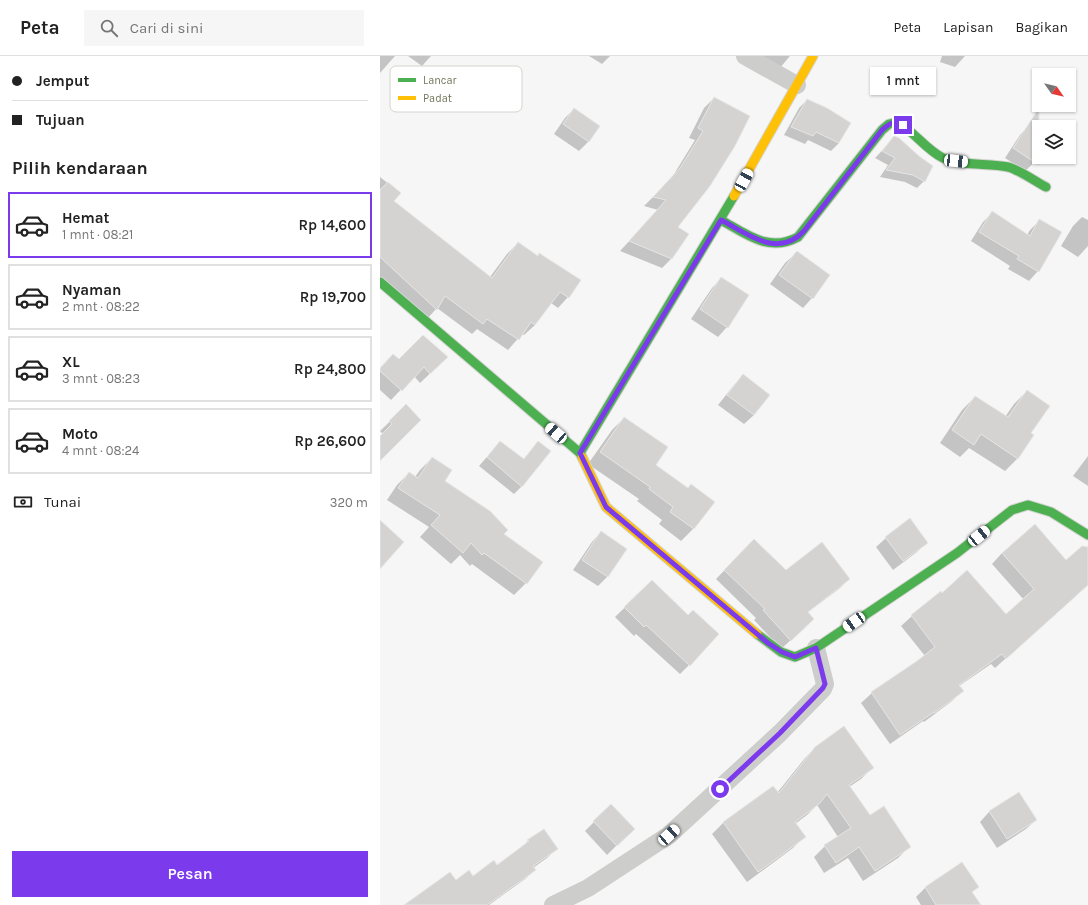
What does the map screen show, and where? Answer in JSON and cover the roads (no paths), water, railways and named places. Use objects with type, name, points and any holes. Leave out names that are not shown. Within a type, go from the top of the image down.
[{"type":"street","points":[[745,56],[797,85]]},
{"type":"street","points":[[580,453],[721,220],[813,56]]},
{"type":"street","points":[[721,220],[768,243],[778,244],[789,242],[798,237],[882,130],[888,124],[897,122],[903,125],[927,147],[944,158],[956,161],[1009,167],[1046,187]]},
{"type":"street","points":[[380,282],[580,453],[606,507],[768,643],[782,652],[795,657],[816,648],[957,553],[1012,510],[1028,505],[1051,512],[1088,535]]},
{"type":"street","points":[[554,905],[588,888],[669,835],[780,733],[823,688],[825,684],[816,648]]}]
